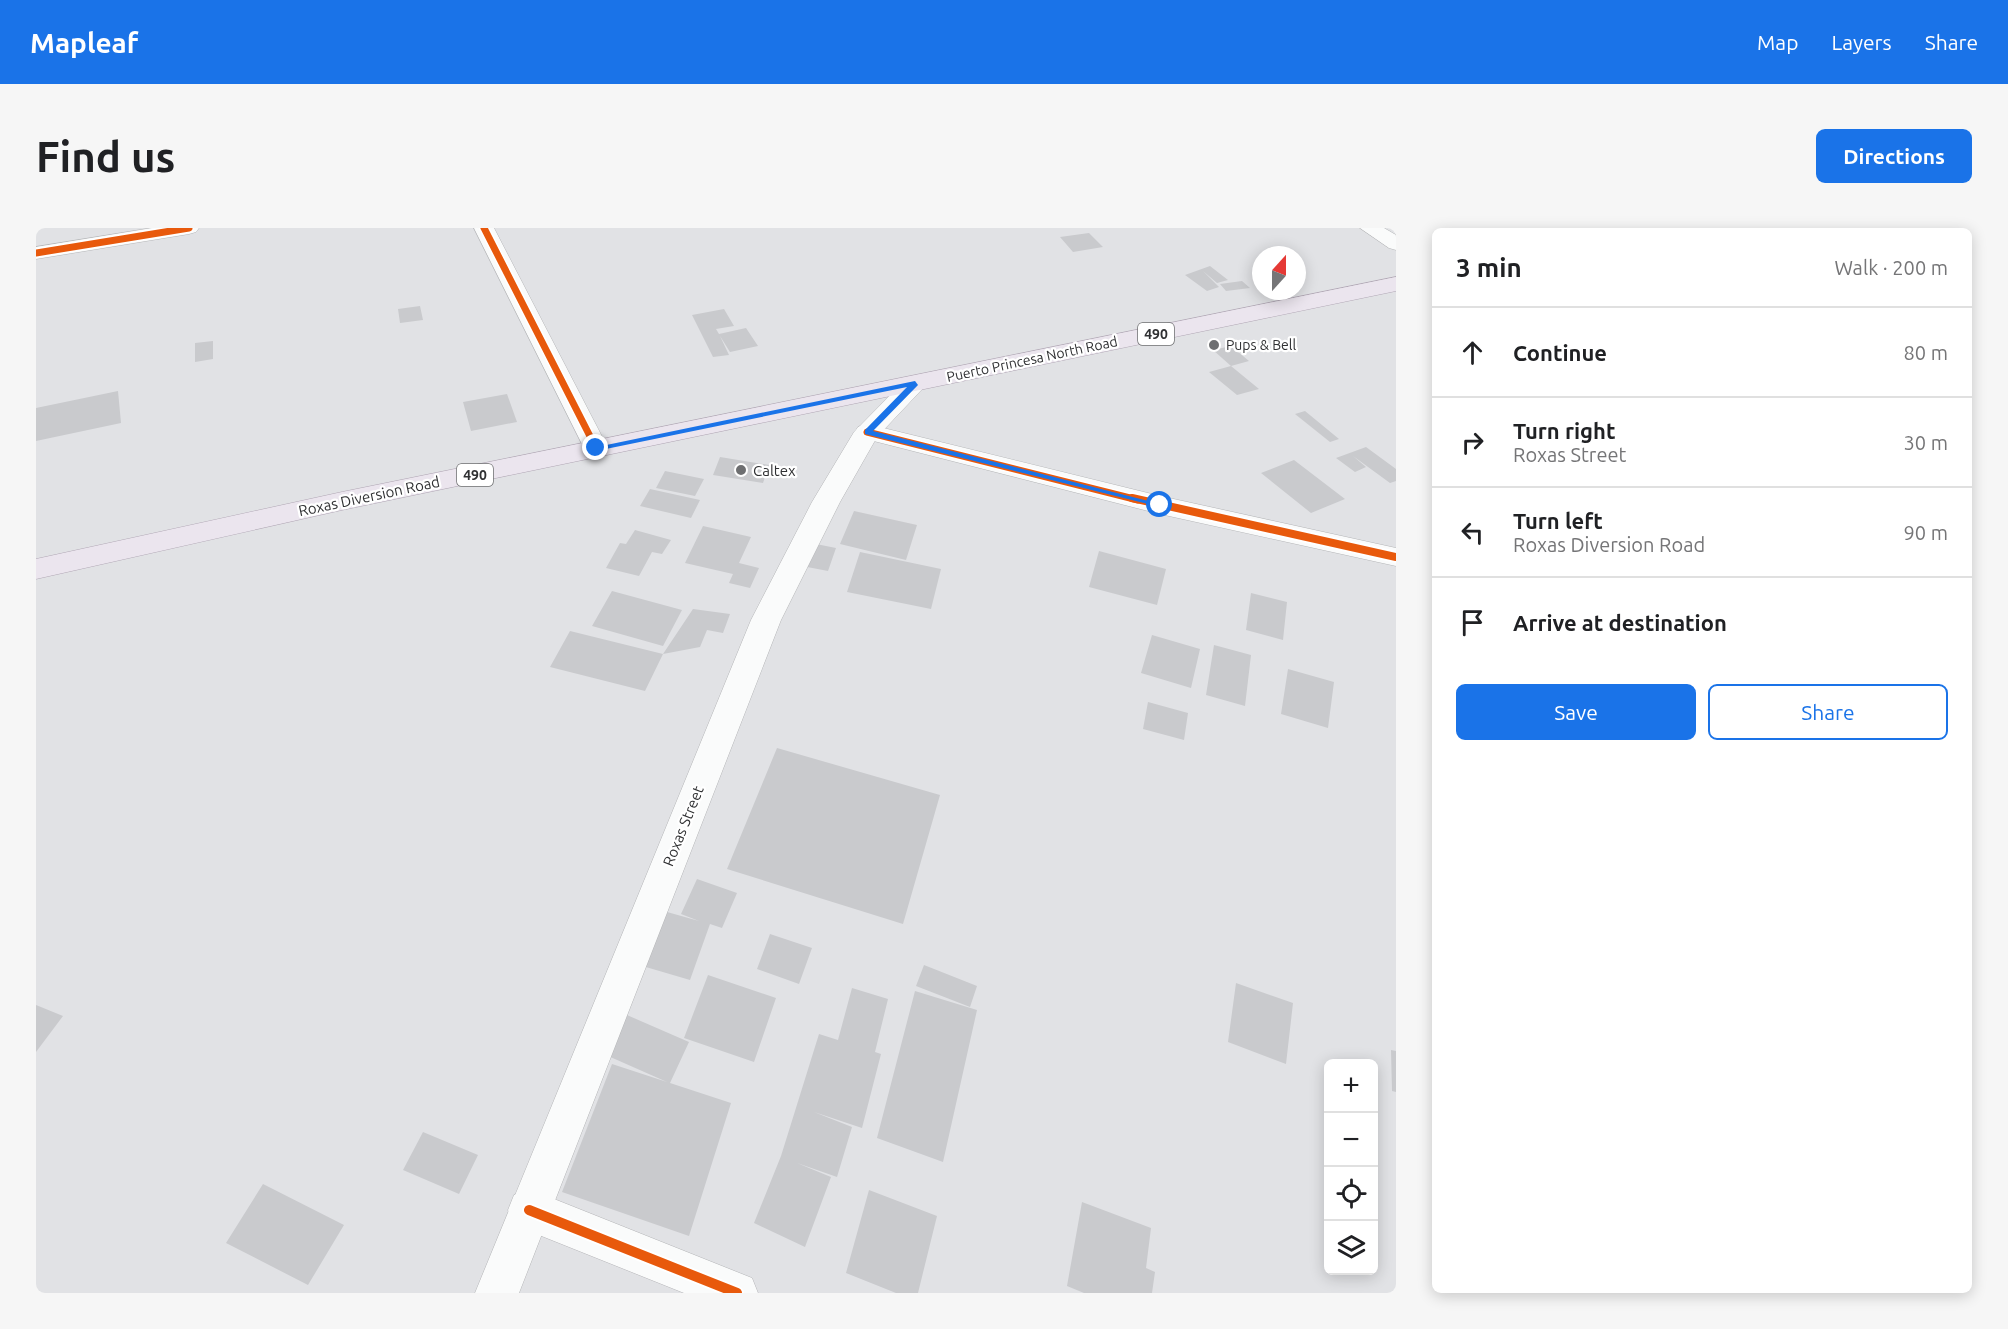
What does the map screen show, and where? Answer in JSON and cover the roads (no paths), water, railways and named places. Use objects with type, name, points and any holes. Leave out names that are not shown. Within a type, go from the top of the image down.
[{"type":"main road","name":"Puerto Princesa North Road","points":[[915,384],[1396,284]]},
{"type":"main road","name":"Roxas Diversion Road","points":[[36,569],[596,448],[915,384]]},
{"type":"main road","name":"Roxas Street","points":[[497,1293],[766,620],[826,502],[867,432],[915,384]]},
{"type":"street","points":[[36,253],[189,228]]},
{"type":"street","points":[[484,228],[596,448]]},
{"type":"street","points":[[1370,228],[1396,244]]},
{"type":"street","points":[[867,432],[1160,505],[1396,557]]},
{"type":"street","points":[[529,1210],[737,1293]]},
{"type":"place","name":"Pups & Bell","points":[[1214,345]]},
{"type":"place","name":"Caltex","points":[[741,470]]}]
